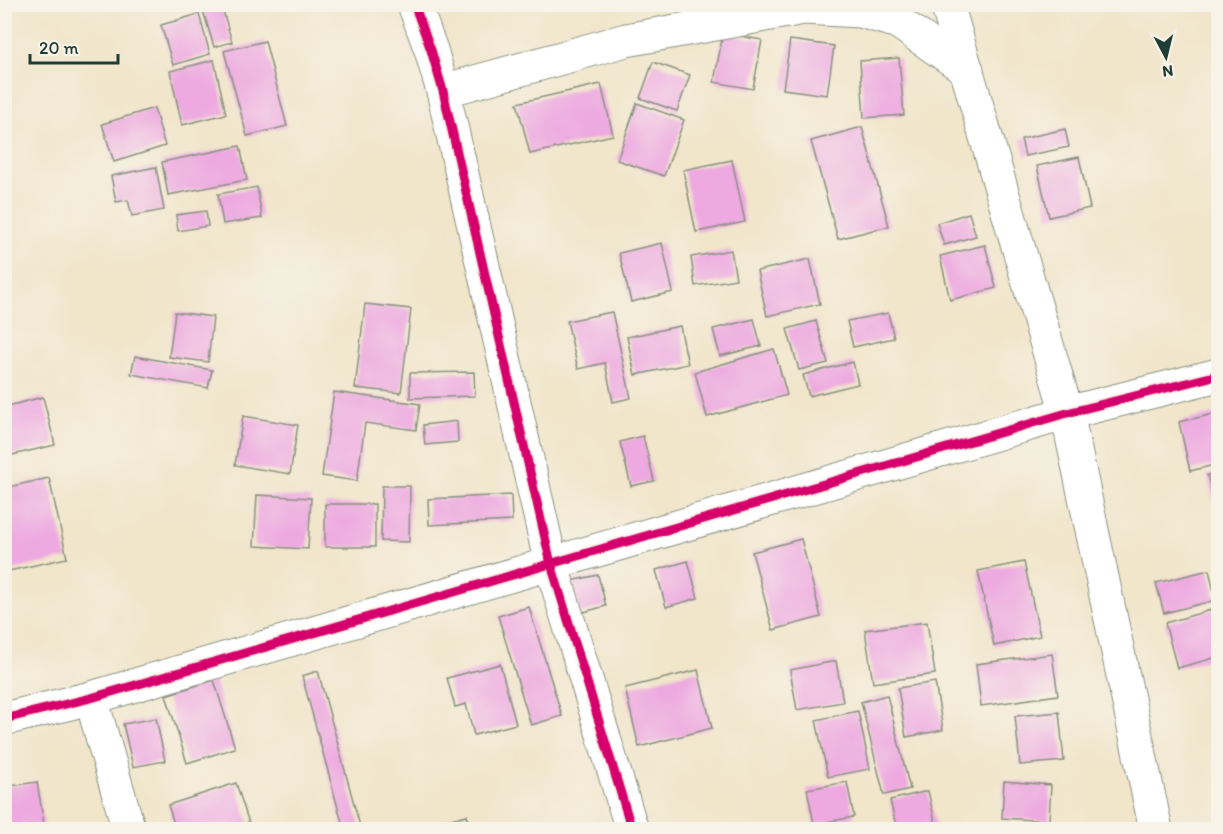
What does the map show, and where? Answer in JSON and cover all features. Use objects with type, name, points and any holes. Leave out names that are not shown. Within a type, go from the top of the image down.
[{"type":"street","points":[[414,4],[443,91],[551,564],[632,830]]},
{"type":"street","points":[[947,4],[1067,413],[1156,830]]},
{"type":"street","points":[[443,91],[626,40],[804,8],[860,11],[898,22],[967,70]]},
{"type":"street","points":[[4,719],[91,698],[1067,413],[1218,375]]},
{"type":"street","points":[[91,698],[129,830]]},
{"type":"building","points":[[201,4],[221,4],[232,42],[214,47]]},
{"type":"building","points":[[199,14],[210,54],[173,65],[161,25]]},
{"type":"building","points":[[723,33],[762,40],[753,89],[714,82]]},
{"type":"building","points":[[790,40],[834,46],[827,95],[783,89]]},
{"type":"building","points":[[265,41],[287,126],[247,136],[224,51]]},
{"type":"building","points":[[899,58],[904,115],[864,118],[860,61]]},
{"type":"building","points":[[214,60],[226,114],[182,125],[170,71]]},
{"type":"building","points":[[653,62],[690,75],[677,111],[640,98]]},
{"type":"building","points":[[601,84],[613,135],[530,154],[517,103]]},
{"type":"building","points":[[637,103],[684,120],[664,176],[617,160]]},
{"type":"building","points":[[154,108],[165,146],[114,162],[102,124]]},
{"type":"building","points":[[862,127],[889,226],[838,239],[811,141]]},
{"type":"building","points":[[1065,129],[1069,147],[1025,156],[1021,139]]},
{"type":"building","points":[[240,146],[247,180],[168,195],[162,162]]},
{"type":"building","points":[[1079,157],[1090,208],[1049,217],[1037,166]]},
{"type":"building","points":[[732,160],[745,222],[696,232],[683,170]]},
{"type":"building","points":[[156,167],[164,210],[132,216],[128,200],[116,202],[111,176]]},
{"type":"building","points":[[257,187],[262,218],[223,224],[218,194]]},
{"type":"building","points":[[206,211],[208,226],[178,231],[176,215]]},
{"type":"building","points":[[969,213],[976,236],[944,245],[937,223]]},
{"type":"building","points":[[662,243],[673,292],[631,302],[619,253]]},
{"type":"building","points":[[985,245],[996,288],[950,300],[940,256]]},
{"type":"building","points":[[731,250],[736,279],[695,286],[691,257]]},
{"type":"building","points":[[810,259],[820,304],[767,316],[757,271]]},
{"type":"building","points":[[365,304],[411,309],[401,393],[355,388]]},
{"type":"building","points":[[175,312],[213,317],[208,362],[169,357]]},
{"type":"building","points":[[612,312],[631,398],[613,402],[605,363],[578,369],[567,321]]},
{"type":"building","points":[[888,313],[894,338],[853,347],[847,321]]},
{"type":"building","points":[[754,319],[761,346],[720,356],[713,329]]},
{"type":"building","points":[[816,321],[828,363],[799,370],[787,329]]},
{"type":"building","points":[[680,326],[688,364],[635,375],[627,337]]},
{"type":"building","points":[[774,349],[787,395],[707,417],[695,372]]},
{"type":"building","points":[[135,356],[212,370],[208,388],[131,374]]},
{"type":"building","points":[[853,362],[858,384],[809,396],[803,375]]},
{"type":"building","points":[[474,372],[475,396],[410,398],[410,373]]},
{"type":"building","points":[[334,392],[420,404],[416,430],[365,423],[357,481],[322,476]]},
{"type":"building","points":[[43,397],[55,445],[8,456],[4,443],[4,407]]},
{"type":"building","points":[[1214,414],[1218,432],[1218,464],[1190,471],[1179,422]]},
{"type":"building","points":[[243,416],[298,425],[290,474],[235,465]]},
{"type":"building","points":[[457,421],[458,442],[425,445],[423,425]]},
{"type":"building","points":[[643,436],[654,481],[631,486],[620,442]]},
{"type":"building","points":[[1218,472],[1218,514],[1207,475]]},
{"type":"building","points":[[49,478],[67,558],[4,572],[4,488]]},
{"type":"building","points":[[382,486],[410,486],[409,542],[381,541]]},
{"type":"building","points":[[257,495],[311,498],[308,549],[254,546]]},
{"type":"building","points":[[511,495],[512,521],[429,525],[428,499]]},
{"type":"building","points":[[325,504],[375,504],[375,547],[325,547]]},
{"type":"building","points":[[801,539],[821,617],[773,630],[752,552]]},
{"type":"building","points":[[688,561],[698,598],[666,607],[656,570]]},
{"type":"building","points":[[1024,562],[1040,636],[994,646],[978,571]]},
{"type":"building","points":[[1209,570],[1216,600],[1164,613],[1156,583]]},
{"type":"building","points":[[598,575],[606,606],[580,613],[571,581]]},
{"type":"building","points":[[529,607],[562,716],[531,725],[498,616]]},
{"type":"building","points":[[1218,608],[1218,657],[1177,668],[1165,623]]},
{"type":"building","points":[[927,622],[935,674],[873,683],[865,630]]},
{"type":"building","points":[[1052,654],[1058,695],[981,706],[976,664]]},
{"type":"building","points":[[836,661],[843,702],[797,710],[790,670]]},
{"type":"building","points":[[500,664],[516,724],[474,735],[466,704],[455,707],[447,678]]},
{"type":"building","points":[[698,670],[712,728],[639,747],[625,688]]},
{"type":"building","points":[[318,671],[361,830],[344,830],[302,676]]},
{"type":"building","points":[[214,680],[235,748],[187,763],[166,695]]},
{"type":"building","points":[[935,682],[943,730],[906,737],[898,688]]},
{"type":"building","points":[[887,695],[910,789],[884,795],[861,702]]},
{"type":"building","points":[[858,711],[870,769],[828,777],[816,720]]},
{"type":"building","points":[[1059,712],[1064,761],[1020,765],[1015,716]]},
{"type":"building","points":[[156,718],[165,761],[133,767],[123,724]]},
{"type":"building","points":[[1004,781],[1051,785],[1049,821],[1002,818]]},
{"type":"building","points":[[37,782],[44,824],[4,830],[4,787]]},
{"type":"building","points":[[847,782],[854,817],[814,824],[807,789]]},
{"type":"building","points":[[236,783],[249,823],[229,830],[176,830],[168,805]]},
{"type":"building","points":[[928,791],[937,830],[897,830],[890,800]]},
{"type":"building","points":[[467,815],[470,830],[410,830],[410,829]]},
{"type":"cycle path","points":[[414,4],[443,91],[551,564],[632,830]]},
{"type":"cycle path","points":[[4,719],[91,698],[1067,413],[1218,375]]}]
